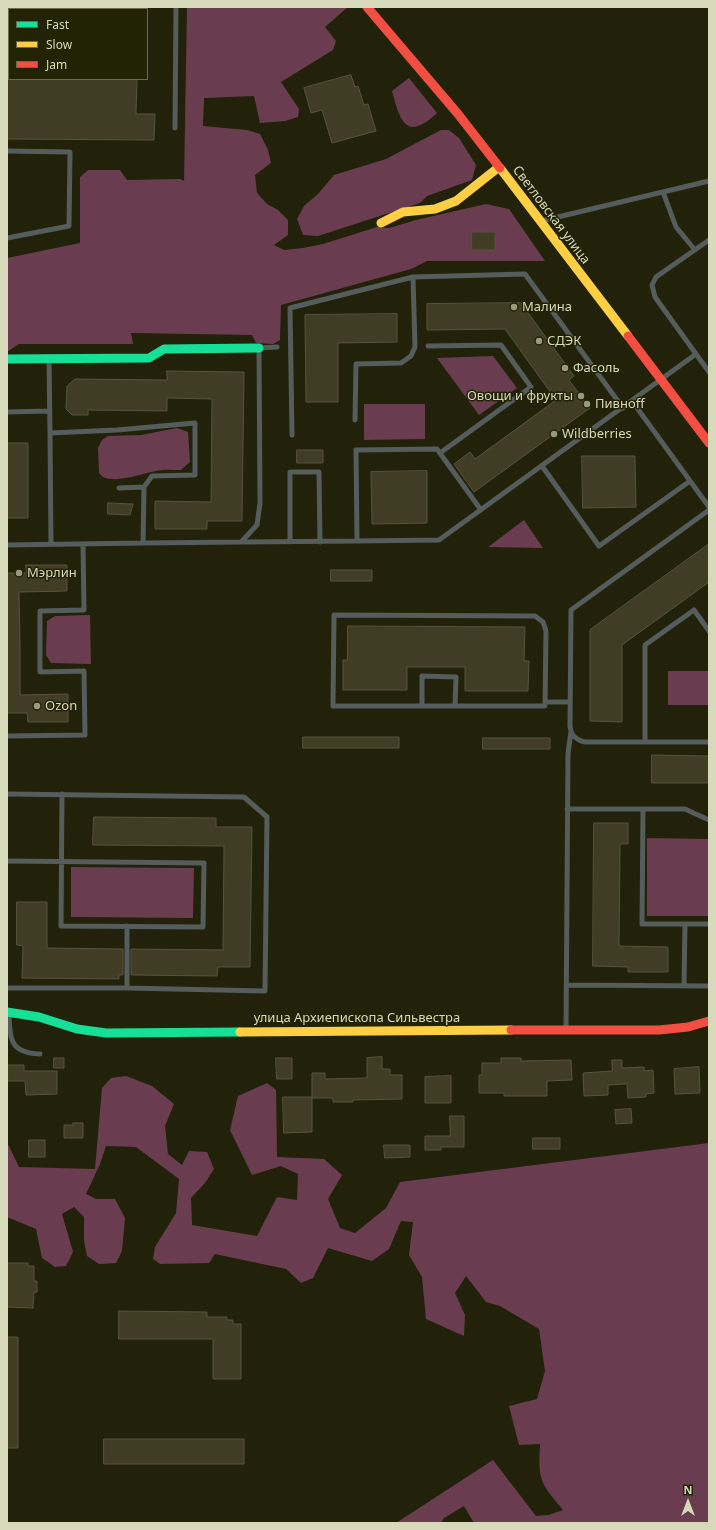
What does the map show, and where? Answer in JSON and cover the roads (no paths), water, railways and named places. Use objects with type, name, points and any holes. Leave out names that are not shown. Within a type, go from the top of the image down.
[{"type":"street","name":"Светловская улица","points":[[367,7],[499,167],[709,444]]},
{"type":"street","points":[[381,224],[403,212],[435,208],[456,201],[499,167]]},
{"type":"street","points":[[7,359],[149,358],[164,349],[259,348]]},
{"type":"street","name":"улица Архиепископа Сильвестра","points":[[8,1012],[40,1017],[77,1029],[106,1032],[661,1031],[692,1027],[709,1021]]},
{"type":"lane","points":[[175,128],[176,7]]},
{"type":"lane","points":[[7,152],[70,152],[69,226],[7,238]]},
{"type":"lane","points":[[540,221],[709,181]]},
{"type":"lane","points":[[663,192],[670,215],[676,227],[696,250]]},
{"type":"lane","points":[[709,240],[656,277],[652,285],[655,297],[709,372]]},
{"type":"lane","points":[[292,435],[290,308],[413,277],[525,274],[623,408]]},
{"type":"lane","points":[[355,420],[356,364],[402,363],[411,356],[415,347],[413,277]]},
{"type":"lane","points":[[428,346],[501,345],[531,387],[440,453]]},
{"type":"lane","points":[[241,542],[257,525],[260,504],[259,348],[277,347]]},
{"type":"lane","points":[[7,545],[439,540],[696,354]]},
{"type":"lane","points":[[49,358],[51,544]]},
{"type":"lane","points":[[566,1030],[567,809],[570,731],[571,610],[709,509],[632,401]]},
{"type":"lane","points":[[7,412],[50,411]]},
{"type":"lane","points":[[50,432],[117,430],[195,423],[195,475],[152,476],[144,487],[143,543]]},
{"type":"lane","points":[[357,541],[356,450],[437,449],[481,510]]},
{"type":"lane","points":[[542,466],[599,546],[690,481]]},
{"type":"lane","points":[[290,542],[290,472],[319,472],[320,542]]},
{"type":"lane","points":[[119,488],[144,487]]},
{"type":"lane","points":[[7,736],[85,735],[84,671],[40,672],[40,611],[84,610],[83,544]]},
{"type":"lane","points":[[644,742],[645,645],[694,610],[709,631]]},
{"type":"lane","points":[[334,615],[535,616],[543,622],[546,631],[546,702],[546,706],[333,706],[334,615]]},
{"type":"lane","points":[[422,706],[422,676],[456,677],[455,706]]},
{"type":"lane","points":[[546,702],[570,702]]},
{"type":"lane","points":[[570,731],[576,739],[585,742],[709,742]]},
{"type":"lane","points":[[7,794],[244,797],[267,816],[265,991],[127,988],[7,988]]},
{"type":"lane","points":[[7,861],[62,862],[204,863],[203,927],[61,926],[62,862],[62,794]]},
{"type":"lane","points":[[567,809],[685,809],[709,820]]},
{"type":"lane","points":[[643,809],[642,924],[709,924]]},
{"type":"lane","points":[[684,986],[685,924]]},
{"type":"lane","points":[[127,926],[127,988]]},
{"type":"lane","points":[[566,985],[709,986]]},
{"type":"lane","points":[[8,1012],[10,1038],[16,1047],[26,1053],[40,1054]]},
{"type":"place","name":"Малина","points":[[514,307]]},
{"type":"place","name":"СДЭК","points":[[539,341]]},
{"type":"place","name":"Фасоль","points":[[565,368]]},
{"type":"place","name":"Овощи и фрукты","points":[[581,396]]},
{"type":"place","name":"Пивноff","points":[[587,404]]},
{"type":"place","name":"Wildberries","points":[[554,434]]},
{"type":"place","name":"Мэрлин","points":[[19,573]]},
{"type":"place","name":"Ozon","points":[[37,706]]}]
